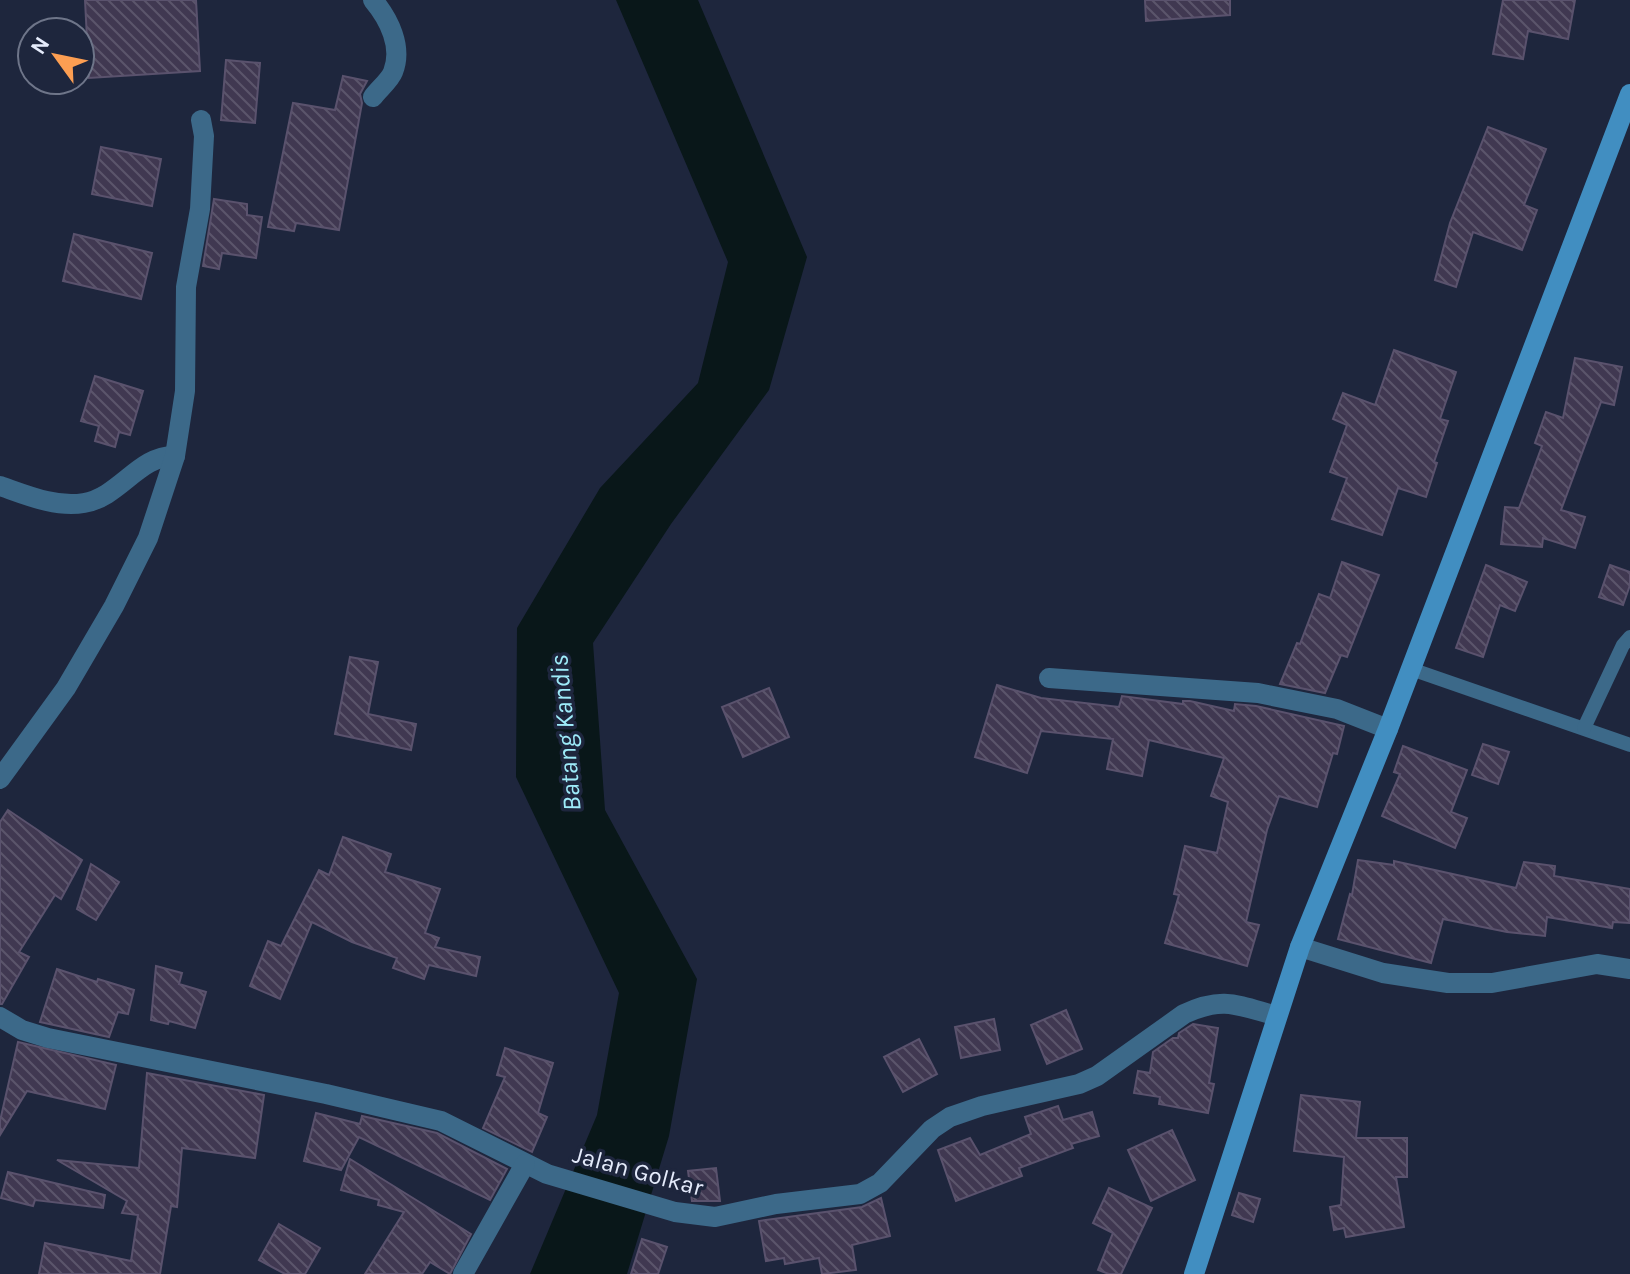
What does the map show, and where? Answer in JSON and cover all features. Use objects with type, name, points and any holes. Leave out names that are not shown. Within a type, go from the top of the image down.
[{"type":"street","points":[[373,0],[393,32],[396,51],[393,72],[373,97]]},
{"type":"street","points":[[1194,1274],[1300,947],[1388,729],[1630,94]]},
{"type":"street","points":[[0,779],[66,688],[114,606],[148,538],[175,456],[185,391],[186,287],[200,209],[204,136],[201,120]]},
{"type":"street","points":[[0,486],[43,501],[83,503],[117,489],[160,455],[175,456]]},
{"type":"street","points":[[1049,678],[1258,693],[1337,709],[1388,729]]},
{"type":"street","points":[[1300,947],[1383,973],[1448,983],[1492,983],[1597,964],[1630,969]]},
{"type":"street","name":"Jalan Golkar","points":[[0,1017],[22,1030],[48,1038],[326,1094],[441,1121],[547,1174],[675,1212],[715,1217],[776,1204],[860,1194],[880,1183],[932,1129],[950,1117],[982,1106],[1079,1084],[1097,1076],[1184,1014],[1198,1008],[1227,1002],[1277,1016]]},
{"type":"street","points":[[463,1274],[525,1164]]},
{"type":"lane","points":[[1584,728],[1623,645],[1630,637]]},
{"type":"lane","points":[[1411,669],[1630,745]]},
{"type":"water","name":"Batang Kandis","points":[[616,0],[698,0],[807,257],[769,390],[671,524],[593,643],[605,810],[697,979],[669,1136],[627,1274],[530,1274],[597,1115],[619,993],[516,777],[517,628],[600,488],[698,383],[728,262]]},
{"type":"building","points":[[85,0],[196,0],[200,71],[96,78],[96,16],[86,16]]},
{"type":"building","points":[[1145,0],[1230,0],[1230,15],[1146,21]]},
{"type":"building","points":[[1503,0],[1575,0],[1568,39],[1528,31],[1523,59],[1493,54]]},
{"type":"building","points":[[226,60],[260,63],[255,123],[221,120]]},
{"type":"building","points":[[343,76],[367,81],[360,94],[362,103],[339,230],[296,223],[294,231],[268,227],[293,103],[335,110]]},
{"type":"building","points":[[1488,127],[1546,149],[1524,205],[1537,210],[1522,250],[1473,232],[1456,287],[1435,280],[1450,223]]},
{"type":"building","points":[[101,147],[161,159],[152,206],[92,194]]},
{"type":"building","points":[[214,199],[247,204],[247,215],[262,217],[256,258],[222,253],[219,269],[203,266]]},
{"type":"building","points":[[74,234],[152,253],[141,299],[63,281]]},
{"type":"building","points":[[1394,350],[1456,372],[1440,419],[1448,421],[1426,497],[1398,488],[1382,535],[1332,519],[1347,478],[1330,472],[1347,425],[1333,419],[1343,393],[1375,405]]},
{"type":"building","points":[[1575,358],[1622,367],[1614,405],[1601,402],[1561,510],[1585,517],[1575,548],[1543,538],[1542,547],[1501,544],[1505,507],[1519,508],[1542,446],[1535,443],[1546,412],[1563,418]]},
{"type":"building","points":[[95,376],[143,391],[130,435],[119,432],[115,447],[95,441],[99,426],[81,421]]},
{"type":"building","points":[[1342,562],[1379,575],[1347,657],[1341,655],[1325,693],[1280,684],[1297,643],[1300,644],[1319,594],[1330,598]]},
{"type":"building","points":[[1486,565],[1527,582],[1515,611],[1500,605],[1483,657],[1456,648]]},
{"type":"building","points":[[1610,565],[1630,572],[1630,585],[1623,605],[1599,597]]},
{"type":"building","points":[[350,657],[378,662],[368,714],[416,724],[411,750],[335,734]]},
{"type":"building","points":[[997,685],[1041,698],[1119,707],[1122,696],[1183,704],[1183,701],[1190,701],[1234,711],[1235,704],[1256,706],[1344,726],[1317,807],[1279,796],[1267,830],[1246,922],[1259,925],[1247,966],[1165,943],[1179,895],[1174,894],[1185,846],[1217,853],[1228,802],[1211,796],[1224,758],[1149,740],[1142,776],[1107,769],[1113,739],[1041,731],[1027,773],[975,757]]},
{"type":"building","points":[[769,688],[789,737],[743,757],[722,707]]},
{"type":"building","points":[[1483,744],[1509,752],[1498,784],[1472,775]]},
{"type":"building","points":[[1403,746],[1467,770],[1451,812],[1467,818],[1455,848],[1382,816],[1400,774],[1394,772]]},
{"type":"building","points":[[8,810],[82,860],[61,899],[55,895],[19,952],[29,957],[0,1004],[0,822]]},
{"type":"building","points":[[343,837],[391,854],[385,872],[440,889],[425,933],[439,938],[435,947],[480,957],[476,976],[429,965],[424,979],[393,968],[397,958],[352,942],[312,922],[280,999],[250,986],[268,941],[281,946],[319,870],[329,875]]},
{"type":"building","points":[[1358,860],[1394,865],[1394,861],[1516,888],[1524,862],[1555,866],[1554,876],[1630,889],[1630,923],[1613,922],[1612,928],[1547,917],[1545,936],[1443,919],[1431,963],[1338,939],[1352,895]]},
{"type":"building","points":[[91,864],[119,882],[96,920],[77,909]]},
{"type":"building","points":[[156,966],[182,973],[179,984],[206,992],[195,1028],[151,1020]]},
{"type":"building","points":[[57,969],[134,990],[128,1014],[118,1012],[109,1037],[40,1022]]},
{"type":"building","points":[[1066,1010],[1082,1049],[1047,1064],[1031,1025]]},
{"type":"building","points":[[994,1019],[1000,1050],[961,1058],[955,1027]]},
{"type":"building","points":[[1193,1024],[1218,1028],[1209,1083],[1214,1084],[1208,1113],[1159,1104],[1160,1097],[1134,1093],[1138,1071],[1150,1073],[1153,1052],[1173,1038],[1178,1038],[1179,1033]]},
{"type":"building","points":[[919,1039],[937,1074],[903,1092],[884,1057]]},
{"type":"building","points":[[18,1042],[116,1065],[105,1109],[27,1091],[0,1135],[0,1121]]},
{"type":"building","points":[[505,1048],[553,1063],[538,1113],[547,1117],[532,1152],[483,1128],[505,1077],[497,1075]]},
{"type":"building","points":[[147,1073],[264,1095],[255,1158],[182,1148],[177,1207],[171,1206],[160,1274],[39,1274],[45,1243],[131,1261],[138,1215],[122,1213],[127,1201],[57,1160],[139,1168]]},
{"type":"building","points":[[1301,1095],[1360,1102],[1356,1138],[1407,1138],[1407,1177],[1396,1177],[1404,1227],[1346,1237],[1344,1228],[1334,1230],[1330,1207],[1341,1205],[1344,1157],[1294,1151]]},
{"type":"building","points":[[1058,1106],[1063,1120],[1092,1112],[1099,1136],[1071,1144],[1073,1148],[1019,1168],[1022,1176],[956,1201],[938,1150],[970,1138],[980,1155],[1031,1134],[1025,1117]]},
{"type":"building","points":[[316,1113],[360,1124],[362,1116],[437,1133],[507,1169],[490,1200],[359,1137],[341,1170],[304,1161]]},
{"type":"building","points":[[1172,1130],[1195,1180],[1151,1201],[1128,1150]]},
{"type":"building","points":[[350,1159],[471,1234],[450,1274],[430,1262],[422,1274],[365,1274],[404,1212],[378,1205],[379,1200],[341,1190]]},
{"type":"building","points":[[716,1168],[720,1201],[692,1201],[688,1171]]},
{"type":"building","points":[[8,1172],[105,1195],[103,1208],[35,1200],[33,1206],[1,1198]]},
{"type":"building","points":[[1109,1188],[1152,1208],[1121,1274],[1098,1270],[1113,1233],[1093,1223]]},
{"type":"building","points":[[1239,1193],[1260,1199],[1253,1222],[1232,1215]]},
{"type":"building","points":[[881,1198],[890,1236],[852,1245],[856,1270],[822,1274],[819,1258],[785,1264],[784,1258],[766,1261],[759,1221],[862,1207]]},
{"type":"building","points":[[279,1224],[320,1248],[305,1274],[285,1274],[259,1260]]},
{"type":"building","points":[[642,1239],[667,1247],[658,1274],[631,1274]]}]
